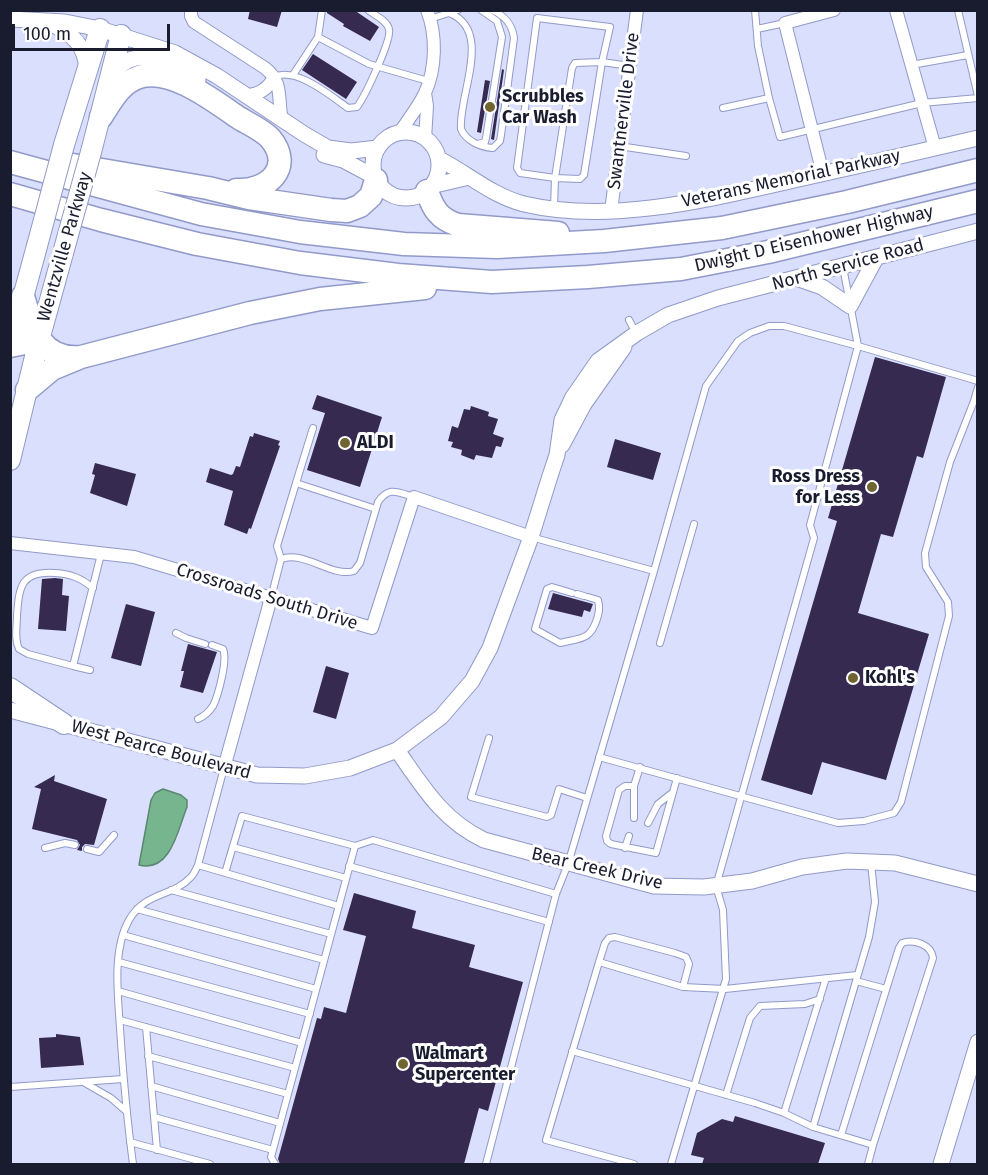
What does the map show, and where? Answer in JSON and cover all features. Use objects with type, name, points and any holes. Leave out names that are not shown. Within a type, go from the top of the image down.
[{"type":"highway","points":[[101,117],[125,84],[140,77],[162,77],[188,86],[269,138],[277,151],[279,163],[272,180],[252,190],[208,188]]},
{"type":"highway","points":[[10,150],[77,167],[208,188],[249,198],[347,211],[360,206],[371,196],[375,178]]},
{"type":"highway","name":"Dwight D Eisenhower Highway","points":[[10,162],[201,214],[300,232],[404,244],[497,247],[604,241],[722,228],[847,202],[978,170]]},
{"type":"highway","points":[[429,188],[433,209],[445,221],[458,225],[554,232],[604,241]]},
{"type":"highway","name":"Dwight D Eisenhower Highway","points":[[10,194],[101,220],[219,248],[398,275],[492,282],[588,277],[681,268],[768,252],[978,201]]},
{"type":"highway","points":[[27,390],[52,369],[81,357],[250,313],[320,299],[492,282]]},
{"type":"highway","points":[[23,296],[39,340],[52,352],[61,356],[81,357]]},
{"type":"highway","points":[[10,346],[39,340]]},
{"type":"main road","name":"Wentzville Parkway","points":[[10,346],[64,145],[100,28]]},
{"type":"main road","name":"Wentzville Parkway","points":[[10,460],[39,340],[101,117],[121,35]]},
{"type":"main road","points":[[10,688],[64,724]]},
{"type":"street","points":[[191,10],[194,22],[265,68],[274,77],[279,85],[282,120]]},
{"type":"street","name":"Swantnerville Drive","points":[[611,211],[637,10]]},
{"type":"street","points":[[823,174],[785,23],[834,10]]},
{"type":"street","points":[[896,10],[935,148]]},
{"type":"street","points":[[424,139],[427,87],[434,45],[429,15]]},
{"type":"street","points":[[10,19],[40,19],[100,28],[175,53],[206,69],[328,148],[351,151],[378,148]]},
{"type":"street","points":[[40,19],[66,30],[73,36],[84,53],[87,74]]},
{"type":"street","points":[[156,48],[167,62]]},
{"type":"street","points":[[109,82],[114,72],[128,59],[145,57],[167,62],[321,155],[343,160],[375,178],[390,194],[400,197],[411,197],[429,188],[469,177]]},
{"type":"street","points":[[246,95],[262,91],[274,77]]},
{"type":"street","points":[[375,178],[375,157],[378,148],[386,139],[400,132],[427,87]]},
{"type":"street","points":[[400,132],[424,139],[436,151],[439,159],[439,172],[429,188]]},
{"type":"street","name":"Veterans Memorial Parkway","points":[[439,159],[491,191],[522,203],[554,209],[611,211],[701,201],[978,138]]},
{"type":"street","name":"North Service Road","points":[[718,298],[978,231]]},
{"type":"street","points":[[796,278],[822,286],[850,306],[876,258]]},
{"type":"street","name":"West Pearce Boulevard","points":[[10,710],[257,775],[305,776],[350,768],[398,750],[441,717],[472,681],[490,648],[531,537],[556,455],[584,404],[632,331],[668,315],[718,298]]},
{"type":"street","points":[[414,497],[531,537]]},
{"type":"street","name":"Crossroads South Drive","points":[[10,543],[134,557],[372,628],[414,497]]},
{"type":"street","points":[[224,768],[271,598]]},
{"type":"street","name":"Bear Creek Drive","points":[[398,750],[430,796],[453,823],[468,833],[484,840],[568,864],[654,886],[716,886],[752,881],[802,867],[847,861],[895,863],[978,884]]},
{"type":"street","points":[[941,1164],[978,1042]]},
{"type":"lane","points":[[293,75],[318,37],[322,10]]},
{"type":"lane","points":[[274,77],[284,74],[293,75],[348,108],[354,109],[363,98],[390,31],[385,22],[368,10]]},
{"type":"lane","points":[[429,15],[458,10]]},
{"type":"lane","points":[[478,144],[485,142],[486,138],[502,37],[497,21],[482,10]]},
{"type":"lane","points":[[449,13],[462,22],[472,40],[472,54],[461,124],[463,134],[478,144],[493,148],[500,141],[514,46],[513,30],[509,23],[492,10]]},
{"type":"lane","points":[[755,10],[758,46],[780,137],[922,104],[978,97],[958,10]]},
{"type":"lane","points":[[537,18],[610,27],[602,62],[584,175],[579,179],[555,178],[520,173],[517,168],[537,18]]},
{"type":"lane","points":[[757,29],[785,23]]},
{"type":"lane","points":[[318,37],[352,57],[427,87]]},
{"type":"lane","points":[[911,65],[968,54]]},
{"type":"lane","points":[[554,209],[555,178],[572,68],[575,63],[602,62],[630,66]]},
{"type":"lane","points":[[723,108],[770,98]]},
{"type":"lane","points":[[619,146],[686,156]]},
{"type":"lane","points":[[671,1164],[725,989],[723,910],[716,886],[814,538],[810,525],[858,346],[843,266]]},
{"type":"lane","points":[[486,1164],[556,894],[568,864],[706,386],[738,341],[750,333],[770,326],[784,326],[978,381]]},
{"type":"lane","points":[[599,756],[838,823],[864,821],[894,813],[901,802],[949,616],[948,602],[926,567],[925,553],[950,462],[978,387]]},
{"type":"lane","points":[[271,598],[281,559],[277,546],[313,428]]},
{"type":"lane","points":[[296,483],[376,509]]},
{"type":"lane","points":[[281,559],[287,556],[295,557],[342,571],[354,570],[360,563],[378,502],[387,492],[392,491],[414,497]]},
{"type":"lane","points":[[660,643],[694,524]]},
{"type":"lane","points":[[531,537],[654,571]]},
{"type":"lane","points":[[73,666],[102,553]]},
{"type":"lane","points":[[90,670],[23,652],[17,644],[19,592],[27,579],[39,572],[70,574],[84,580],[93,588]]},
{"type":"lane","points":[[552,587],[586,597],[598,600],[600,609],[590,635],[560,643],[535,629],[547,589],[552,587]]},
{"type":"lane","points":[[176,633],[223,649],[225,658],[215,701],[205,716],[198,719]]},
{"type":"lane","points":[[489,738],[471,797],[547,817],[551,815],[559,789],[587,798]]},
{"type":"lane","points":[[634,818],[634,786],[640,767]]},
{"type":"lane","points":[[133,1164],[123,1079],[118,991],[123,935],[137,909],[190,878],[198,865],[224,768]]},
{"type":"lane","points":[[634,786],[625,786],[619,790],[606,836],[607,841],[625,848],[656,853],[676,778]]},
{"type":"lane","points":[[648,823],[658,804],[672,792]]},
{"type":"lane","points":[[225,873],[242,816],[355,846],[372,840],[556,894]]},
{"type":"lane","points":[[87,849],[99,852],[114,835]]},
{"type":"lane","points":[[625,848],[628,837]]},
{"type":"lane","points":[[640,849],[643,841]]},
{"type":"lane","points":[[45,848],[64,843],[75,845]]},
{"type":"lane","points":[[274,1164],[271,1157],[355,846]]},
{"type":"lane","points":[[233,847],[346,878]]},
{"type":"lane","points":[[813,1127],[869,938],[875,902],[871,862]]},
{"type":"lane","points":[[198,865],[339,906]]},
{"type":"lane","points":[[350,866],[549,922]]},
{"type":"lane","points":[[171,890],[331,934]]},
{"type":"lane","points":[[137,909],[324,960]]},
{"type":"lane","points":[[123,935],[316,989]]},
{"type":"lane","points":[[634,1164],[546,1140],[599,962],[609,938],[615,937],[686,957],[689,964],[683,987]]},
{"type":"lane","points":[[842,1135],[902,943],[907,941],[927,946],[932,951],[933,958],[868,1164]]},
{"type":"lane","points":[[119,962],[310,1014]]},
{"type":"lane","points":[[599,962],[683,987],[725,989],[826,978],[857,978],[886,989]]},
{"type":"lane","points":[[784,1113],[826,978]]},
{"type":"lane","points":[[118,991],[302,1043]]},
{"type":"lane","points":[[726,1095],[754,1011],[760,1006],[805,1004],[820,999]]},
{"type":"lane","points":[[120,1020],[295,1068]]},
{"type":"lane","points":[[146,1027],[157,1150]]},
{"type":"lane","points":[[572,1051],[784,1113],[813,1127],[873,1145]]},
{"type":"lane","points":[[148,1056],[288,1094]]},
{"type":"lane","points":[[10,1088],[123,1079]]},
{"type":"lane","points":[[85,1082],[111,1098],[126,1111]]},
{"type":"lane","points":[[151,1086],[280,1123]]},
{"type":"lane","points":[[154,1117],[273,1150]]},
{"type":"lane","points":[[130,1142],[210,1164]]},
{"type":"shaded area","points":[[163,789],[181,795],[187,800],[187,807],[172,847],[166,856],[150,866],[139,865],[151,800],[155,793]]},
{"type":"building","points":[[250,10],[282,10],[277,27],[248,19]]},
{"type":"building","points":[[327,10],[354,10],[379,27],[370,41],[343,26],[344,24],[327,13]]},
{"type":"building","points":[[313,54],[357,82],[346,99],[302,70]]},
{"type":"building","points":[[502,69],[504,70],[494,140],[491,139]]},
{"type":"building","points":[[485,80],[490,81],[481,133],[477,132]]},
{"type":"building","points":[[875,357],[946,377],[923,458],[917,456],[893,537],[881,534],[858,613],[929,634],[886,780],[822,762],[812,795],[761,780],[837,521],[828,518]]},
{"type":"building","name":"ALDI","points":[[317,395],[382,417],[360,487],[307,470],[325,413],[312,409]]},
{"type":"building","points":[[471,406],[489,412],[488,416],[498,419],[493,434],[504,438],[501,447],[496,446],[492,458],[476,455],[474,460],[461,455],[462,450],[451,447],[453,442],[448,441],[452,426],[458,428],[464,409],[470,410]]},
{"type":"building","points":[[254,433],[280,441],[278,445],[280,446],[251,529],[249,528],[247,534],[224,525],[233,491],[206,482],[210,468],[231,475],[236,466],[240,467],[250,436],[253,437]]},
{"type":"building","points":[[615,439],[661,453],[653,480],[607,467]]},
{"type":"building","points":[[95,463],[136,474],[127,506],[90,493],[95,475],[92,474]]},
{"type":"building","points":[[42,579],[63,579],[62,595],[69,596],[66,631],[38,629]]},
{"type":"building","points":[[553,593],[593,604],[590,612],[584,610],[582,617],[548,609]]},
{"type":"building","points":[[126,604],[155,612],[141,666],[111,658]]},
{"type":"building","points":[[188,644],[217,652],[203,693],[180,687],[184,671],[181,671]]},
{"type":"building","points":[[326,666],[349,673],[336,719],[313,712]]},
{"type":"building","points":[[55,775],[54,781],[107,799],[94,845],[85,844],[82,851],[77,850],[80,845],[77,840],[32,829],[41,789],[34,787]]},
{"type":"building","name":"Walmart Supercenter","points":[[354,893],[416,911],[412,928],[475,945],[469,967],[523,982],[488,1111],[479,1108],[464,1164],[280,1164],[278,1159],[317,1018],[321,1019],[324,1007],[346,1013],[366,936],[343,930]]},
{"type":"building","points":[[56,1034],[80,1037],[84,1065],[41,1068],[39,1038],[56,1037]]},
{"type":"building","points":[[735,1116],[825,1143],[818,1164],[702,1164],[704,1158],[691,1155],[697,1133],[722,1119],[733,1122]]},
{"type":"place","name":"Scrubbles Car Wash","points":[[490,107]]},
{"type":"place","name":"ALDI","points":[[345,443]]},
{"type":"place","name":"Ross Dress for Less","points":[[872,487]]},
{"type":"place","name":"Kohl's","points":[[853,678]]},
{"type":"place","name":"Walmart Supercenter","points":[[403,1064]]}]
